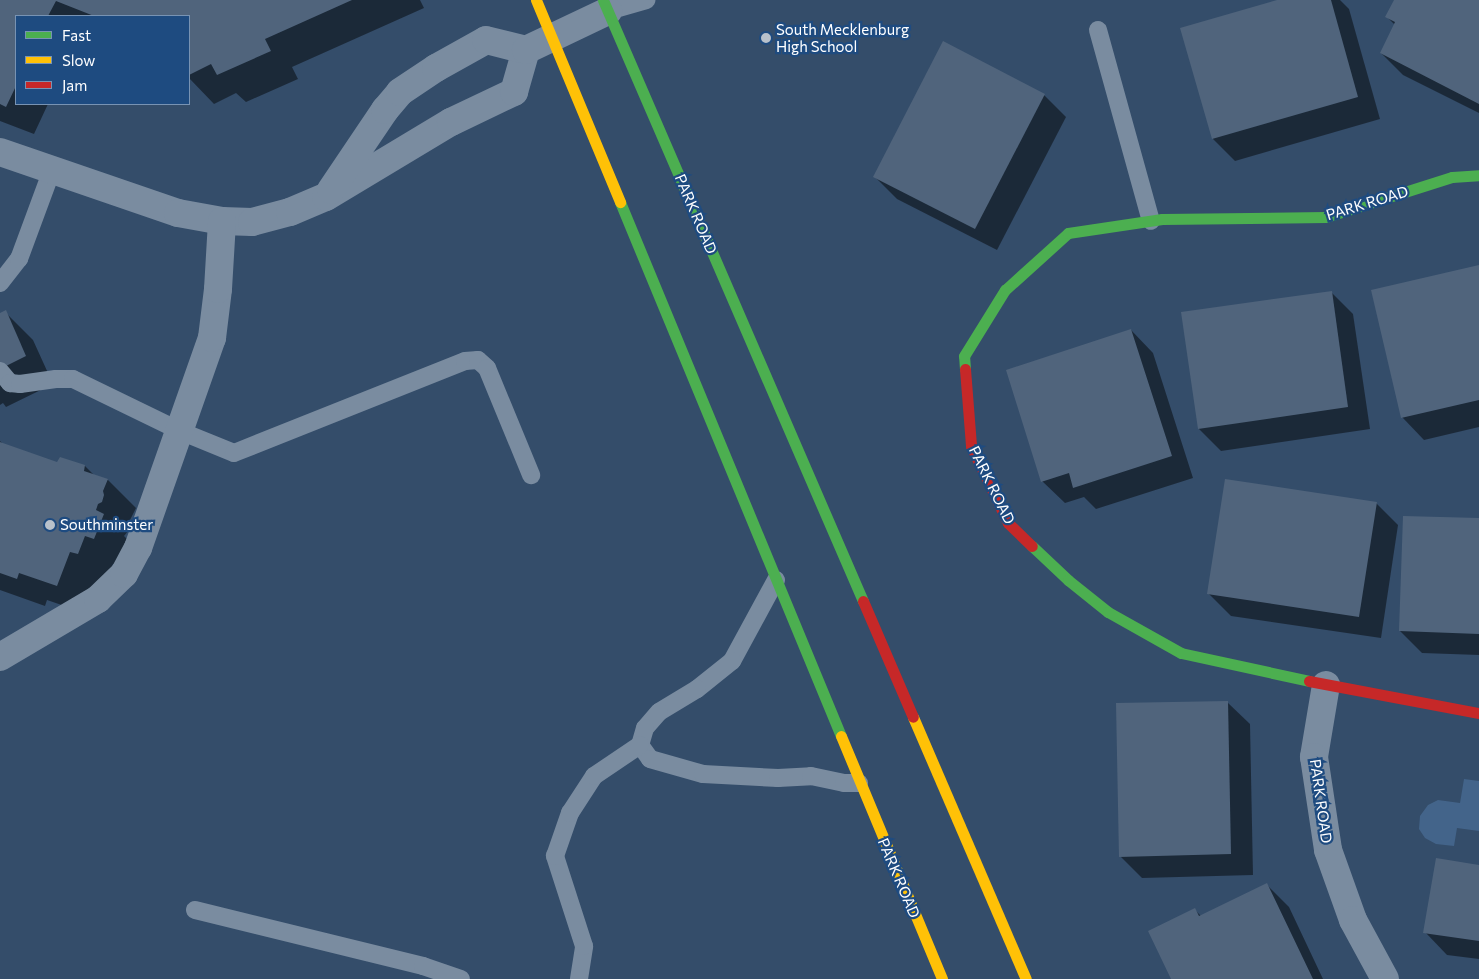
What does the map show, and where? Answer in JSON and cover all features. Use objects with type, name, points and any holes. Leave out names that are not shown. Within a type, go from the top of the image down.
[{"type":"main road","name":"PARK ROAD","points":[[536,0],[942,979]]},
{"type":"main road","name":"PARK ROAD","points":[[605,6],[1026,979]]},
{"type":"main road","name":"PARK ROAD","points":[[1326,685],[1181,652],[1108,612],[1068,580],[1008,523],[971,446],[964,356],[1005,290],[1068,233],[1151,221],[1326,217],[1452,177],[1479,176]]},
{"type":"main road","points":[[1326,685],[1479,713]]},
{"type":"street","points":[[326,197],[385,110],[400,92],[436,68],[486,40],[526,50],[605,6]]},
{"type":"street","points":[[0,152],[178,213],[222,221],[252,222],[290,212],[326,197],[451,122],[514,92],[526,50]]},
{"type":"street","points":[[0,657],[98,599],[124,574],[138,548],[212,338],[218,289],[222,221]]},
{"type":"street","name":"PARK ROAD","points":[[1326,685],[1314,757],[1328,850],[1353,920],[1385,979]]},
{"type":"lane","points":[[605,6],[646,0]]},
{"type":"lane","points":[[1098,30],[1151,221]]},
{"type":"lane","points":[[0,283],[19,259],[52,170]]},
{"type":"lane","points":[[0,371],[10,383],[20,384],[56,379],[73,379],[180,431],[234,452],[464,361],[478,360],[487,368],[531,475]]},
{"type":"lane","points":[[579,979],[584,946],[555,856],[570,813],[594,776],[640,745],[645,728],[659,712],[697,689],[732,661],[776,580]]},
{"type":"lane","points":[[640,745],[650,759],[703,774],[778,778],[811,776],[844,783],[859,782]]},
{"type":"lane","points":[[195,910],[423,966],[461,979]]},
{"type":"water","points":[[1464,779],[1479,781],[1479,831],[1457,828],[1454,846],[1436,844],[1425,838],[1419,829],[1420,816],[1428,805],[1438,800],[1460,803]]},
{"type":"building","points":[[0,0],[352,0],[265,39],[271,51],[217,75],[211,64],[190,74],[190,15],[91,15],[56,1],[49,15],[15,15],[15,88],[6,107],[0,104]]},
{"type":"building","points":[[1277,0],[1331,0],[1358,97],[1212,139],[1180,28]]},
{"type":"building","points":[[1394,0],[1479,0],[1479,104],[1380,53],[1395,22],[1385,17]]},
{"type":"building","points":[[943,41],[1045,94],[975,229],[873,177]]},
{"type":"building","points":[[1479,265],[1479,400],[1401,418],[1371,290]]},
{"type":"building","points":[[1332,291],[1348,407],[1198,429],[1181,312]]},
{"type":"building","points":[[6,310],[26,356],[0,369],[0,313]]},
{"type":"building","points":[[1131,329],[1172,456],[1073,488],[1069,473],[1041,482],[1006,370]]},
{"type":"building","name":"Southminster","points":[[0,442],[57,462],[60,457],[85,465],[84,471],[108,479],[103,491],[102,502],[98,504],[96,510],[104,514],[94,539],[85,536],[78,554],[70,552],[57,586],[19,573],[17,579],[0,573]]},
{"type":"building","points":[[1225,479],[1377,502],[1359,617],[1207,594]]},
{"type":"building","points":[[1403,516],[1479,518],[1479,634],[1399,631]]},
{"type":"building","points":[[1228,701],[1231,854],[1119,857],[1116,703]]},
{"type":"building","points":[[1436,858],[1479,865],[1479,941],[1423,933]]},
{"type":"building","points":[[1267,883],[1313,979],[1171,979],[1148,931],[1195,908],[1199,916]]},
{"type":"traffic: fast","points":[[603,0],[863,601]]},
{"type":"traffic: fast","points":[[965,369],[964,356],[1005,290],[1068,233],[1162,219],[1326,217],[1452,177],[1479,175]]},
{"type":"traffic: fast","points":[[620,202],[841,736]]},
{"type":"traffic: fast","points":[[1032,546],[1068,580],[1108,612],[1181,653],[1309,681]]},
{"type":"traffic: slow","points":[[536,0],[620,202]]},
{"type":"traffic: slow","points":[[913,717],[1026,979]]},
{"type":"traffic: slow","points":[[841,736],[942,979]]},
{"type":"traffic: jam","points":[[965,369],[971,446],[1008,523],[1032,546]]},
{"type":"traffic: jam","points":[[863,601],[913,717]]},
{"type":"traffic: jam","points":[[1309,681],[1479,713]]},
{"type":"place","name":"South Mecklenburg High School","points":[[766,38]]},
{"type":"place","name":"Southminster","points":[[50,525]]}]
